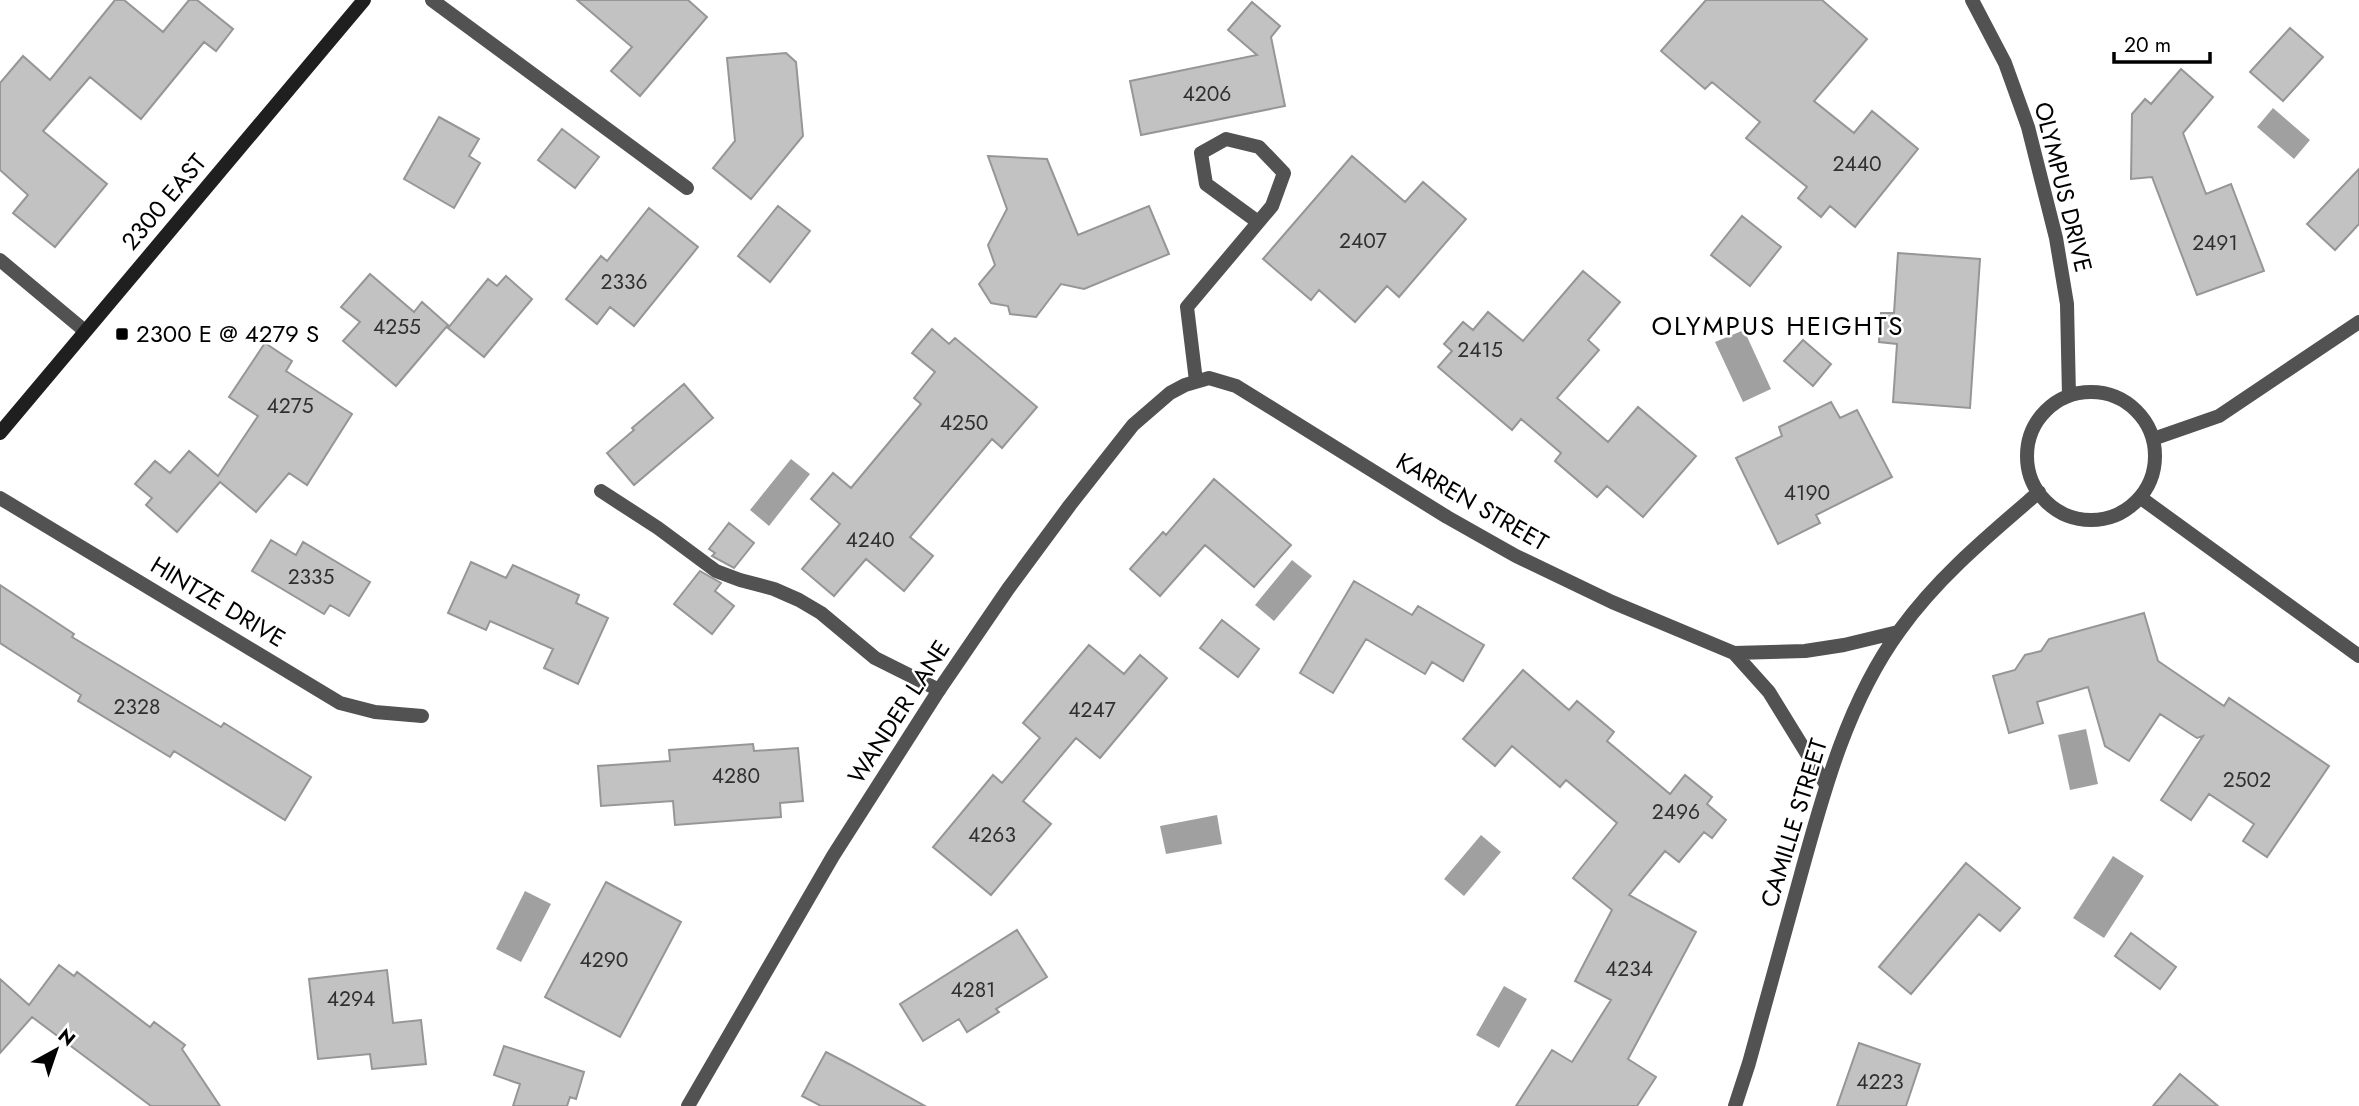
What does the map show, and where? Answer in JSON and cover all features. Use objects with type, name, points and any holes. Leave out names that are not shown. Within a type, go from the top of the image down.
[{"type":"main road","name":"2300 EAST","points":[[0,433],[364,0]]},
{"type":"street","points":[[432,0],[687,188]]},
{"type":"street","name":"OLYMPUS DRIVE","points":[[1972,0],[2005,64],[2028,127],[2053,226],[2067,303],[2069,396]]},
{"type":"street","points":[[1196,381],[1187,307],[1272,206],[1284,173],[1259,147],[1226,139],[1201,153],[1206,184],[1258,222]]},
{"type":"street","points":[[0,260],[85,331]]},
{"type":"street","points":[[2153,439],[2219,416],[2359,322]]},
{"type":"street","name":"KARREN STREET","points":[[1196,381],[1209,378],[1236,386],[1447,517],[1516,556],[1612,602],[1734,653],[1805,650],[1844,645],[1898,632]]},
{"type":"street","name":"WANDER LANE","points":[[688,1106],[833,856],[939,690],[1008,589],[1133,425],[1170,394],[1196,381]]},
{"type":"street","points":[[2100,393],[2130,404],[2144,419],[2153,439],[2156,459],[2151,479],[2141,498],[2126,510],[2108,518],[2089,520],[2070,516],[2052,507],[2039,492],[2030,475],[2027,456],[2030,437],[2039,419],[2052,405],[2069,396],[2100,393]]},
{"type":"street","points":[[601,491],[658,528],[716,571],[774,589],[799,600],[821,613],[875,658],[939,690]]},
{"type":"street","name":"CAMILLE STREET","points":[[1735,1106],[1825,783],[1856,708],[1898,632],[1933,589],[2039,492]]},
{"type":"street","name":"HINTZE DRIVE","points":[[0,498],[340,703],[375,712],[422,716]]},
{"type":"street","points":[[2141,498],[2359,656]]},
{"type":"street","name":"KARREN STREET","points":[[1734,653],[1769,692],[1825,783]]},
{"type":"shaded area","points":[[2273,108],[2310,140],[2294,159],[2257,127]]},
{"type":"shaded area","points":[[1744,330],[1771,389],[1743,402],[1715,342]]},
{"type":"shaded area","points":[[791,459],[810,474],[769,526],[750,510]]},
{"type":"shaded area","points":[[1292,560],[1312,576],[1274,621],[1255,605]]},
{"type":"shaded area","points":[[2086,729],[2098,784],[2070,790],[2058,735]]},
{"type":"shaded area","points":[[1217,815],[1222,844],[1166,854],[1160,826]]},
{"type":"shaded area","points":[[1481,835],[1501,852],[1464,896],[1444,879]]},
{"type":"shaded area","points":[[2113,856],[2144,876],[2104,938],[2073,918]]},
{"type":"shaded area","points":[[525,891],[551,904],[521,962],[496,949]]},
{"type":"shaded area","points":[[1504,986],[1527,999],[1499,1048],[1476,1035]]},
{"type":"building","points":[[115,0],[124,0],[163,32],[189,0],[197,0],[233,29],[216,51],[204,42],[141,119],[90,77],[43,131],[107,184],[55,247],[13,213],[28,195],[0,170],[0,83],[23,56],[50,80]]},
{"type":"building","points":[[577,0],[688,0],[707,17],[640,96],[611,71],[632,47]]},
{"type":"building","points":[[1706,0],[1822,0],[1867,39],[1814,101],[1854,133],[1872,111],[1918,149],[1855,227],[1830,206],[1821,217],[1798,198],[1807,187],[1746,138],[1760,122],[1712,82],[1705,89],[1661,51]]},
{"type":"building","points":[[1252,2],[1280,26],[1271,37],[1285,106],[1141,135],[1130,81],[1257,55],[1228,30]]},
{"type":"building","points":[[2290,28],[2323,57],[2283,101],[2250,72]]},
{"type":"building","points":[[786,53],[796,62],[803,136],[751,199],[713,168],[735,141],[727,58]]},
{"type":"building","points":[[2181,69],[2213,97],[2183,133],[2206,194],[2231,184],[2264,271],[2197,295],[2152,177],[2131,179],[2132,114],[2145,99],[2151,104]]},
{"type":"building","points":[[439,117],[479,139],[469,156],[480,163],[454,208],[404,179]]},
{"type":"building","points":[[562,129],[599,157],[575,188],[538,160]]},
{"type":"building","points":[[988,156],[1047,159],[1078,235],[1149,206],[1169,254],[1084,289],[1061,284],[1036,317],[1010,314],[1008,306],[991,303],[979,284],[995,265],[988,245],[1007,209]]},
{"type":"building","points":[[1352,156],[1405,202],[1423,182],[1466,219],[1399,297],[1387,286],[1355,322],[1319,290],[1311,300],[1263,259]]},
{"type":"building","points":[[2359,169],[2359,224],[2335,250],[2307,224]]},
{"type":"building","points":[[778,206],[810,231],[770,282],[738,256]]},
{"type":"building","points":[[649,208],[698,247],[634,326],[610,307],[597,324],[566,299],[601,256],[607,261]]},
{"type":"building","points":[[1742,216],[1781,247],[1750,286],[1711,255]]},
{"type":"building","points":[[1898,253],[1980,259],[1970,408],[1893,402],[1897,344],[1879,342],[1881,313],[1894,313]]},
{"type":"building","points":[[1583,271],[1620,302],[1588,340],[1599,350],[1557,398],[1608,442],[1638,407],[1696,456],[1643,517],[1607,486],[1597,497],[1555,461],[1561,453],[1521,419],[1512,430],[1438,367],[1452,351],[1444,344],[1463,322],[1473,330],[1488,312],[1523,341]]},
{"type":"building","points":[[370,274],[414,312],[422,302],[448,325],[396,386],[343,341],[360,322],[341,307]]},
{"type":"building","points":[[506,276],[532,299],[484,357],[448,328],[488,279],[497,286]]},
{"type":"building","points":[[932,329],[949,344],[955,338],[1037,407],[1002,448],[992,439],[910,537],[933,556],[904,591],[866,559],[834,596],[802,569],[840,524],[811,499],[833,473],[851,488],[921,404],[914,398],[935,372],[912,353]]},
{"type":"building","points":[[1803,340],[1831,364],[1813,386],[1784,361]]},
{"type":"building","points":[[265,343],[292,361],[286,371],[352,414],[307,485],[289,473],[256,512],[220,482],[177,532],[146,505],[152,498],[135,484],[155,461],[170,473],[189,451],[218,476],[258,416],[229,397]]},
{"type":"building","points":[[684,384],[713,418],[634,485],[607,453]]},
{"type":"building","points":[[1831,402],[1840,418],[1857,410],[1892,477],[1816,515],[1820,523],[1778,544],[1736,458],[1782,436],[1779,427]]},
{"type":"building","points":[[1214,479],[1291,545],[1254,587],[1205,545],[1160,596],[1130,569],[1163,532],[1166,535]]},
{"type":"building","points":[[729,523],[754,543],[734,568],[712,556],[715,553],[709,549]]},
{"type":"building","points":[[271,540],[296,555],[303,542],[370,582],[349,616],[330,605],[324,614],[252,571]]},
{"type":"building","points":[[471,562],[506,578],[513,565],[579,595],[576,603],[608,618],[578,684],[544,668],[553,649],[490,621],[486,630],[448,613]]},
{"type":"building","points":[[700,571],[721,583],[715,591],[734,606],[712,634],[674,604]]},
{"type":"building","points":[[1354,581],[1412,615],[1418,606],[1484,645],[1463,681],[1432,662],[1425,674],[1366,639],[1333,693],[1300,673]]},
{"type":"building","points":[[0,585],[74,634],[72,637],[221,727],[224,723],[311,777],[285,820],[174,751],[170,757],[78,701],[81,695],[0,643]]},
{"type":"building","points":[[2144,613],[2158,661],[2224,706],[2229,698],[2329,766],[2267,857],[2243,841],[2254,824],[2209,794],[2191,820],[2161,800],[2203,736],[2197,738],[2160,714],[2129,761],[2105,746],[2088,687],[2037,702],[2043,723],[2009,733],[1993,676],[2015,670],[2025,655],[2041,651],[2049,639]]},
{"type":"building","points":[[1222,620],[1259,649],[1238,677],[1200,648]]},
{"type":"building","points":[[1089,645],[1124,674],[1140,655],[1167,678],[1100,758],[1076,738],[1023,801],[1051,824],[991,895],[933,847],[993,775],[1002,783],[1040,738],[1023,723]]},
{"type":"building","points":[[1523,670],[1569,710],[1577,701],[1614,732],[1607,741],[1670,794],[1685,775],[1712,797],[1707,804],[1726,820],[1712,838],[1704,832],[1679,862],[1665,851],[1629,895],[1696,932],[1628,1059],[1656,1077],[1637,1106],[1516,1106],[1552,1050],[1572,1062],[1611,1000],[1575,981],[1612,910],[1573,878],[1617,823],[1566,780],[1560,787],[1512,746],[1495,766],[1463,739]]},
{"type":"building","points":[[753,744],[754,751],[798,748],[803,801],[780,803],[781,817],[675,825],[673,801],[601,806],[598,766],[670,761],[669,750]]},
{"type":"building","points":[[1966,863],[2020,908],[2000,931],[1979,914],[1911,994],[1879,967]]},
{"type":"building","points":[[606,882],[681,922],[620,1037],[545,997]]},
{"type":"building","points":[[1017,930],[1047,977],[996,1009],[999,1012],[967,1032],[959,1019],[923,1041],[900,1004]]},
{"type":"building","points":[[2131,933],[2176,967],[2160,989],[2115,956]]},
{"type":"building","points":[[59,965],[74,976],[77,972],[150,1027],[154,1022],[185,1045],[182,1049],[220,1106],[151,1106],[32,1017],[0,1053],[0,979],[29,1005]]},
{"type":"building","points":[[387,970],[393,1023],[421,1020],[426,1064],[372,1069],[370,1054],[318,1059],[309,979]]},
{"type":"building","points":[[1859,1043],[1920,1064],[1906,1106],[1837,1106]]},
{"type":"building","points":[[504,1046],[584,1072],[576,1099],[570,1097],[567,1106],[513,1106],[520,1084],[494,1075]]},
{"type":"building","points":[[826,1052],[925,1106],[821,1106],[802,1096]]},
{"type":"building","points":[[2180,1074],[2218,1106],[2153,1106]]},
{"type":"place","name":"2300 E @ 4279 S","points":[[122,334]]},
{"type":"district","name":"OLYMPUS HEIGHTS","points":[[1778,326]]}]
